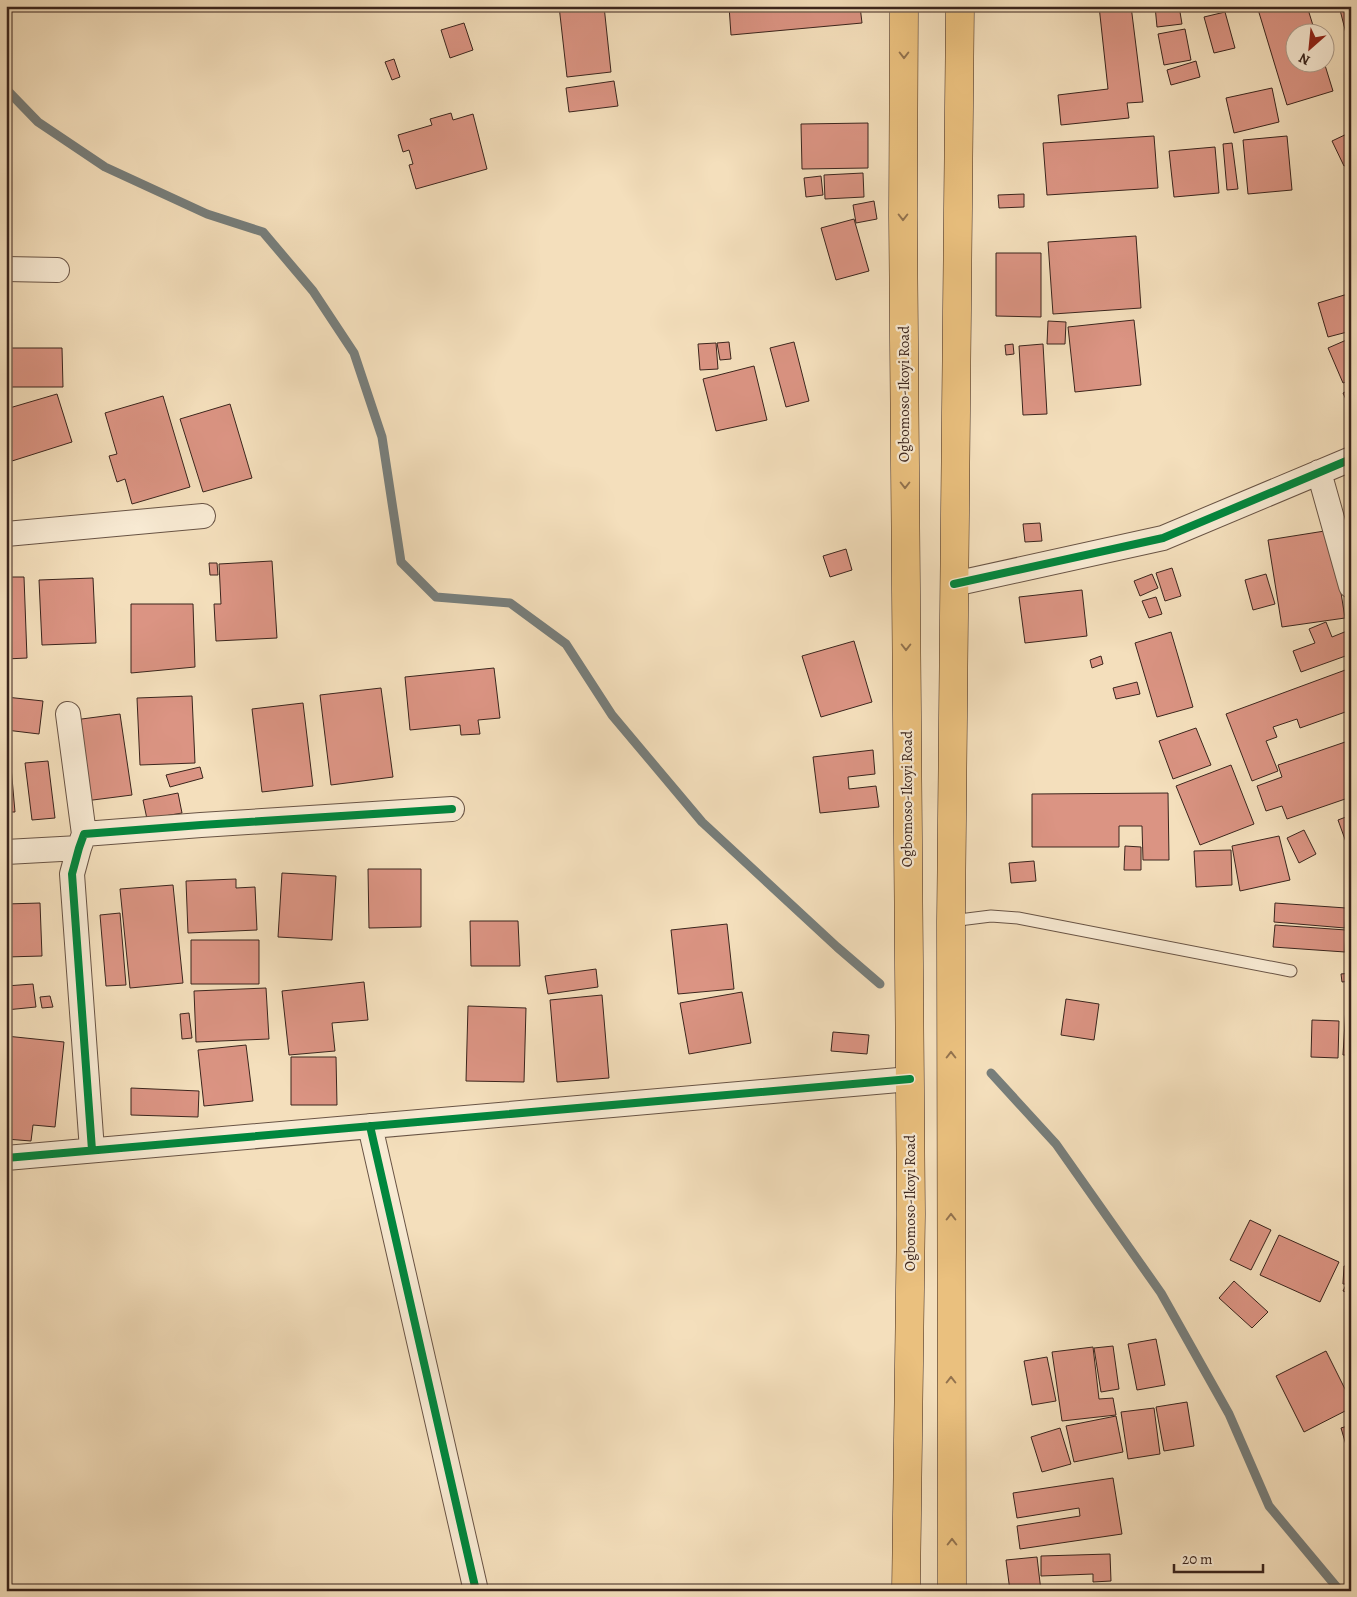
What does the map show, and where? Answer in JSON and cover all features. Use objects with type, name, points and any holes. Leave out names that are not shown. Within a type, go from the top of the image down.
[{"type":"main road","name":"Ogbomoso-Ikoyi Road","points":[[904,6],[903,225],[911,1214],[906,1591]]},
{"type":"main road","points":[[952,1591],[951,921],[960,6]]},
{"type":"street","points":[[6,269],[57,270]]},
{"type":"street","points":[[954,584],[1163,538],[1351,459]]},
{"type":"street","points":[[1319,472],[1351,586]]},
{"type":"street","points":[[6,534],[203,516]]},
{"type":"street","points":[[68,714],[81,841],[72,874],[92,1150]]},
{"type":"street","points":[[6,852],[201,825],[452,809]]},
{"type":"street","points":[[6,1158],[910,1079]]},
{"type":"street","points":[[370,1126],[476,1591]]},
{"type":"lane","points":[[951,921],[990,916],[1018,918],[1292,971]]},
{"type":"building","points":[[559,6],[604,6],[611,72],[567,77]]},
{"type":"building","points":[[729,6],[860,6],[862,23],[731,35]]},
{"type":"building","points":[[1099,6],[1131,6],[1143,102],[1127,103],[1129,118],[1061,125],[1058,95],[1108,89]]},
{"type":"building","points":[[1155,6],[1179,6],[1182,24],[1157,27]]},
{"type":"building","points":[[1257,6],[1307,6],[1312,22],[1284,22],[1284,72],[1327,72],[1333,91],[1287,105]]},
{"type":"building","points":[[1339,6],[1351,6],[1351,53]]},
{"type":"building","points":[[1225,12],[1235,48],[1214,53],[1204,17]]},
{"type":"building","points":[[464,23],[473,50],[450,58],[441,30]]},
{"type":"building","points":[[1185,29],[1191,60],[1164,65],[1158,34]]},
{"type":"building","points":[[394,59],[400,77],[392,80],[385,62]]},
{"type":"building","points":[[1196,61],[1200,77],[1171,85],[1167,70]]},
{"type":"building","points":[[614,81],[618,106],[569,112],[566,88]]},
{"type":"building","points":[[1272,88],[1279,122],[1234,133],[1226,98]]},
{"type":"building","points":[[451,113],[453,120],[473,114],[487,169],[416,189],[409,165],[413,164],[409,150],[403,152],[398,135],[432,125],[430,119]]},
{"type":"building","points":[[868,123],[868,168],[802,169],[801,124]]},
{"type":"building","points":[[1351,132],[1351,163],[1344,166],[1332,141]]},
{"type":"building","points":[[1154,136],[1158,188],[1047,195],[1043,143]]},
{"type":"building","points":[[1287,136],[1292,190],[1248,194],[1243,140]]},
{"type":"building","points":[[1232,143],[1238,189],[1227,190],[1223,144]]},
{"type":"building","points":[[1215,147],[1219,193],[1174,197],[1169,151]]},
{"type":"building","points":[[863,173],[864,197],[825,199],[824,175]]},
{"type":"building","points":[[821,176],[823,195],[806,197],[804,178]]},
{"type":"building","points":[[1024,194],[1024,207],[999,208],[998,195]]},
{"type":"building","points":[[874,201],[877,219],[856,223],[853,205]]},
{"type":"building","points":[[854,219],[869,271],[836,280],[821,228]]},
{"type":"building","points":[[1136,236],[1141,308],[1053,314],[1048,242]]},
{"type":"building","points":[[996,253],[1041,253],[1041,317],[996,316]]},
{"type":"building","points":[[1351,293],[1351,331],[1328,337],[1318,303]]},
{"type":"building","points":[[1134,320],[1141,385],[1075,392],[1068,327]]},
{"type":"building","points":[[1048,321],[1066,322],[1065,344],[1047,344]]},
{"type":"building","points":[[1351,338],[1351,380],[1343,383],[1328,348]]},
{"type":"building","points":[[729,342],[731,359],[720,360],[717,343]]},
{"type":"building","points":[[794,342],[809,401],[786,407],[770,348]]},
{"type":"building","points":[[716,343],[718,369],[700,370],[698,344]]},
{"type":"building","points":[[1013,344],[1014,354],[1006,355],[1005,345]]},
{"type":"building","points":[[1043,344],[1047,414],[1023,415],[1019,346]]},
{"type":"building","points":[[6,348],[62,348],[63,387],[6,387]]},
{"type":"building","points":[[754,366],[767,420],[716,431],[703,379]]},
{"type":"building","points":[[1351,389],[1351,410],[1343,393]]},
{"type":"building","points":[[57,394],[72,442],[12,461],[6,441],[6,409]]},
{"type":"building","points":[[163,396],[190,487],[132,504],[125,479],[117,482],[109,456],[117,454],[105,413]]},
{"type":"building","points":[[230,404],[252,478],[203,492],[180,419]]},
{"type":"building","points":[[1040,523],[1042,541],[1025,542],[1023,524]]},
{"type":"building","points":[[1331,530],[1345,618],[1282,627],[1268,540]]},
{"type":"building","points":[[846,549],[852,570],[830,577],[823,556]]},
{"type":"building","points":[[272,561],[277,638],[216,641],[214,604],[221,604],[219,564]]},
{"type":"building","points":[[209,563],[217,563],[218,575],[210,575]]},
{"type":"building","points":[[1172,568],[1181,596],[1165,601],[1156,573]]},
{"type":"building","points":[[1152,574],[1158,588],[1140,596],[1134,581]]},
{"type":"building","points":[[1266,574],[1275,604],[1253,610],[1245,580]]},
{"type":"building","points":[[6,577],[24,577],[27,658],[6,659]]},
{"type":"building","points":[[93,578],[96,643],[42,645],[39,580]]},
{"type":"building","points":[[1082,590],[1087,636],[1025,643],[1019,597]]},
{"type":"building","points":[[1156,597],[1162,614],[1149,618],[1142,601]]},
{"type":"building","points":[[131,604],[193,604],[195,667],[131,673]]},
{"type":"building","points":[[1326,622],[1332,637],[1347,631],[1351,642],[1351,654],[1301,672],[1293,651],[1315,643],[1309,629]]},
{"type":"building","points":[[1171,632],[1193,707],[1157,717],[1135,643]]},
{"type":"building","points":[[854,641],[872,702],[821,717],[802,656]]},
{"type":"building","points":[[1101,656],[1103,664],[1092,668],[1090,660]]},
{"type":"building","points":[[494,668],[500,718],[478,720],[480,734],[461,735],[460,725],[410,730],[405,677]]},
{"type":"building","points":[[1348,669],[1351,676],[1351,710],[1300,728],[1297,719],[1273,727],[1277,737],[1266,741],[1278,771],[1252,781],[1226,714]]},
{"type":"building","points":[[1137,682],[1140,694],[1116,699],[1113,688]]},
{"type":"building","points":[[381,688],[393,777],[331,785],[320,695]]},
{"type":"building","points":[[192,696],[195,763],[140,765],[137,698]]},
{"type":"building","points":[[6,697],[43,701],[39,734],[6,730]]},
{"type":"building","points":[[303,703],[313,786],[262,792],[252,709]]},
{"type":"building","points":[[120,714],[132,795],[85,801],[74,720]]},
{"type":"building","points":[[1196,728],[1211,765],[1173,779],[1159,741]]},
{"type":"building","points":[[1351,740],[1351,797],[1287,819],[1282,806],[1266,811],[1257,786],[1282,777],[1278,765]]},
{"type":"building","points":[[873,750],[875,774],[848,777],[849,789],[876,786],[879,807],[820,813],[813,757]]},
{"type":"building","points":[[10,755],[15,812],[6,812],[6,756]]},
{"type":"building","points":[[48,761],[55,818],[32,820],[25,763]]},
{"type":"building","points":[[1231,765],[1254,824],[1200,845],[1176,786]]},
{"type":"building","points":[[200,767],[203,778],[170,787],[166,775]]},
{"type":"building","points":[[178,793],[182,813],[147,819],[143,800]]},
{"type":"building","points":[[1168,793],[1169,860],[1143,860],[1142,826],[1119,826],[1119,847],[1032,847],[1032,794]]},
{"type":"building","points":[[1351,815],[1351,856],[1338,820]]},
{"type":"building","points":[[1304,830],[1316,854],[1299,863],[1287,838]]},
{"type":"building","points":[[1279,836],[1290,880],[1240,891],[1232,846]]},
{"type":"building","points":[[1125,846],[1141,847],[1141,870],[1124,870]]},
{"type":"building","points":[[1231,850],[1232,885],[1196,887],[1194,851]]},
{"type":"building","points":[[1034,861],[1036,881],[1011,883],[1009,863]]},
{"type":"building","points":[[368,869],[421,869],[421,927],[369,928]]},
{"type":"building","points":[[282,873],[336,876],[332,940],[278,937]]},
{"type":"building","points":[[236,879],[236,888],[255,887],[257,930],[188,933],[186,881]]},
{"type":"building","points":[[173,885],[183,983],[130,988],[120,889]]},
{"type":"building","points":[[40,903],[42,956],[6,957],[6,904]]},
{"type":"building","points":[[1275,903],[1346,908],[1345,928],[1274,922]]},
{"type":"building","points":[[120,913],[126,985],[106,986],[100,915]]},
{"type":"building","points":[[1349,915],[1351,915],[1351,951],[1347,950]]},
{"type":"building","points":[[470,921],[518,921],[520,966],[471,966]]},
{"type":"building","points":[[727,924],[734,989],[678,994],[671,930]]},
{"type":"building","points":[[1275,925],[1346,930],[1345,952],[1273,947]]},
{"type":"building","points":[[191,940],[259,940],[259,984],[191,984]]},
{"type":"building","points":[[596,969],[598,987],[548,994],[545,976]]},
{"type":"building","points":[[1351,973],[1351,981],[1342,982],[1341,974]]},
{"type":"building","points":[[364,982],[368,1020],[332,1023],[335,1051],[289,1055],[282,991]]},
{"type":"building","points":[[33,984],[36,1007],[6,1010],[6,986]]},
{"type":"building","points":[[266,988],[269,1039],[196,1042],[194,991]]},
{"type":"building","points":[[742,992],[751,1043],[689,1054],[680,1003]]},
{"type":"building","points":[[602,995],[609,1078],[557,1082],[550,1000]]},
{"type":"building","points":[[50,996],[53,1007],[42,1008],[40,997]]},
{"type":"building","points":[[1066,999],[1099,1004],[1094,1040],[1061,1035]]},
{"type":"building","points":[[468,1006],[526,1008],[524,1082],[466,1081]]},
{"type":"building","points":[[1346,1006],[1351,1007],[1351,1055],[1343,1055]]},
{"type":"building","points":[[189,1013],[192,1038],[182,1039],[180,1014]]},
{"type":"building","points":[[1312,1020],[1339,1021],[1338,1058],[1311,1057]]},
{"type":"building","points":[[833,1032],[869,1035],[867,1054],[831,1051]]},
{"type":"building","points":[[6,1036],[64,1042],[55,1127],[33,1125],[31,1141],[6,1139]]},
{"type":"building","points":[[246,1045],[253,1101],[204,1106],[198,1050]]},
{"type":"building","points":[[291,1057],[336,1057],[337,1105],[291,1105]]},
{"type":"building","points":[[131,1088],[199,1091],[198,1117],[131,1115]]},
{"type":"building","points":[[1250,1220],[1271,1230],[1251,1270],[1230,1260]]},
{"type":"building","points":[[1279,1235],[1339,1262],[1320,1302],[1260,1275]]},
{"type":"building","points":[[1344,1266],[1351,1266],[1351,1284],[1343,1284]]},
{"type":"building","points":[[1234,1281],[1268,1312],[1252,1328],[1219,1298]]},
{"type":"building","points":[[1346,1285],[1351,1287],[1351,1294],[1343,1291]]},
{"type":"building","points":[[1156,1339],[1165,1385],[1137,1390],[1128,1344]]},
{"type":"building","points":[[1113,1346],[1119,1389],[1101,1392],[1094,1348]]},
{"type":"building","points":[[1093,1347],[1099,1399],[1113,1398],[1116,1415],[1062,1421],[1052,1352]]},
{"type":"building","points":[[1326,1351],[1351,1401],[1351,1408],[1304,1432],[1276,1376]]},
{"type":"building","points":[[1047,1357],[1056,1401],[1032,1405],[1024,1361]]},
{"type":"building","points":[[1187,1402],[1194,1446],[1164,1451],[1156,1407]]},
{"type":"building","points":[[1154,1408],[1160,1454],[1128,1459],[1121,1412]]},
{"type":"building","points":[[1116,1416],[1123,1452],[1074,1462],[1066,1426]]},
{"type":"building","points":[[1351,1425],[1351,1462],[1341,1428]]},
{"type":"building","points":[[1060,1428],[1071,1464],[1042,1472],[1031,1437]]},
{"type":"building","points":[[1113,1478],[1122,1534],[1020,1549],[1017,1526],[1080,1516],[1079,1508],[1017,1518],[1013,1493]]},
{"type":"building","points":[[1110,1554],[1111,1581],[1093,1582],[1093,1574],[1041,1576],[1041,1556]]},
{"type":"building","points":[[1037,1557],[1041,1591],[1010,1591],[1006,1560]]},
{"type":"waterway","points":[[6,89],[38,122],[105,167],[207,214],[263,232],[313,291],[354,353],[382,437],[401,562],[436,597],[510,603],[566,644],[612,715],[702,822],[837,947],[880,984]]},
{"type":"waterway","points":[[991,1073],[1056,1144],[1161,1293],[1229,1414],[1269,1506],[1340,1591]]},
{"type":"cycle path","points":[[954,584],[1163,538],[1351,459]]},
{"type":"cycle path","points":[[92,1150],[72,874],[84,834],[452,809]]},
{"type":"cycle path","points":[[6,1158],[910,1079]]},
{"type":"cycle path","points":[[370,1126],[476,1591]]}]
